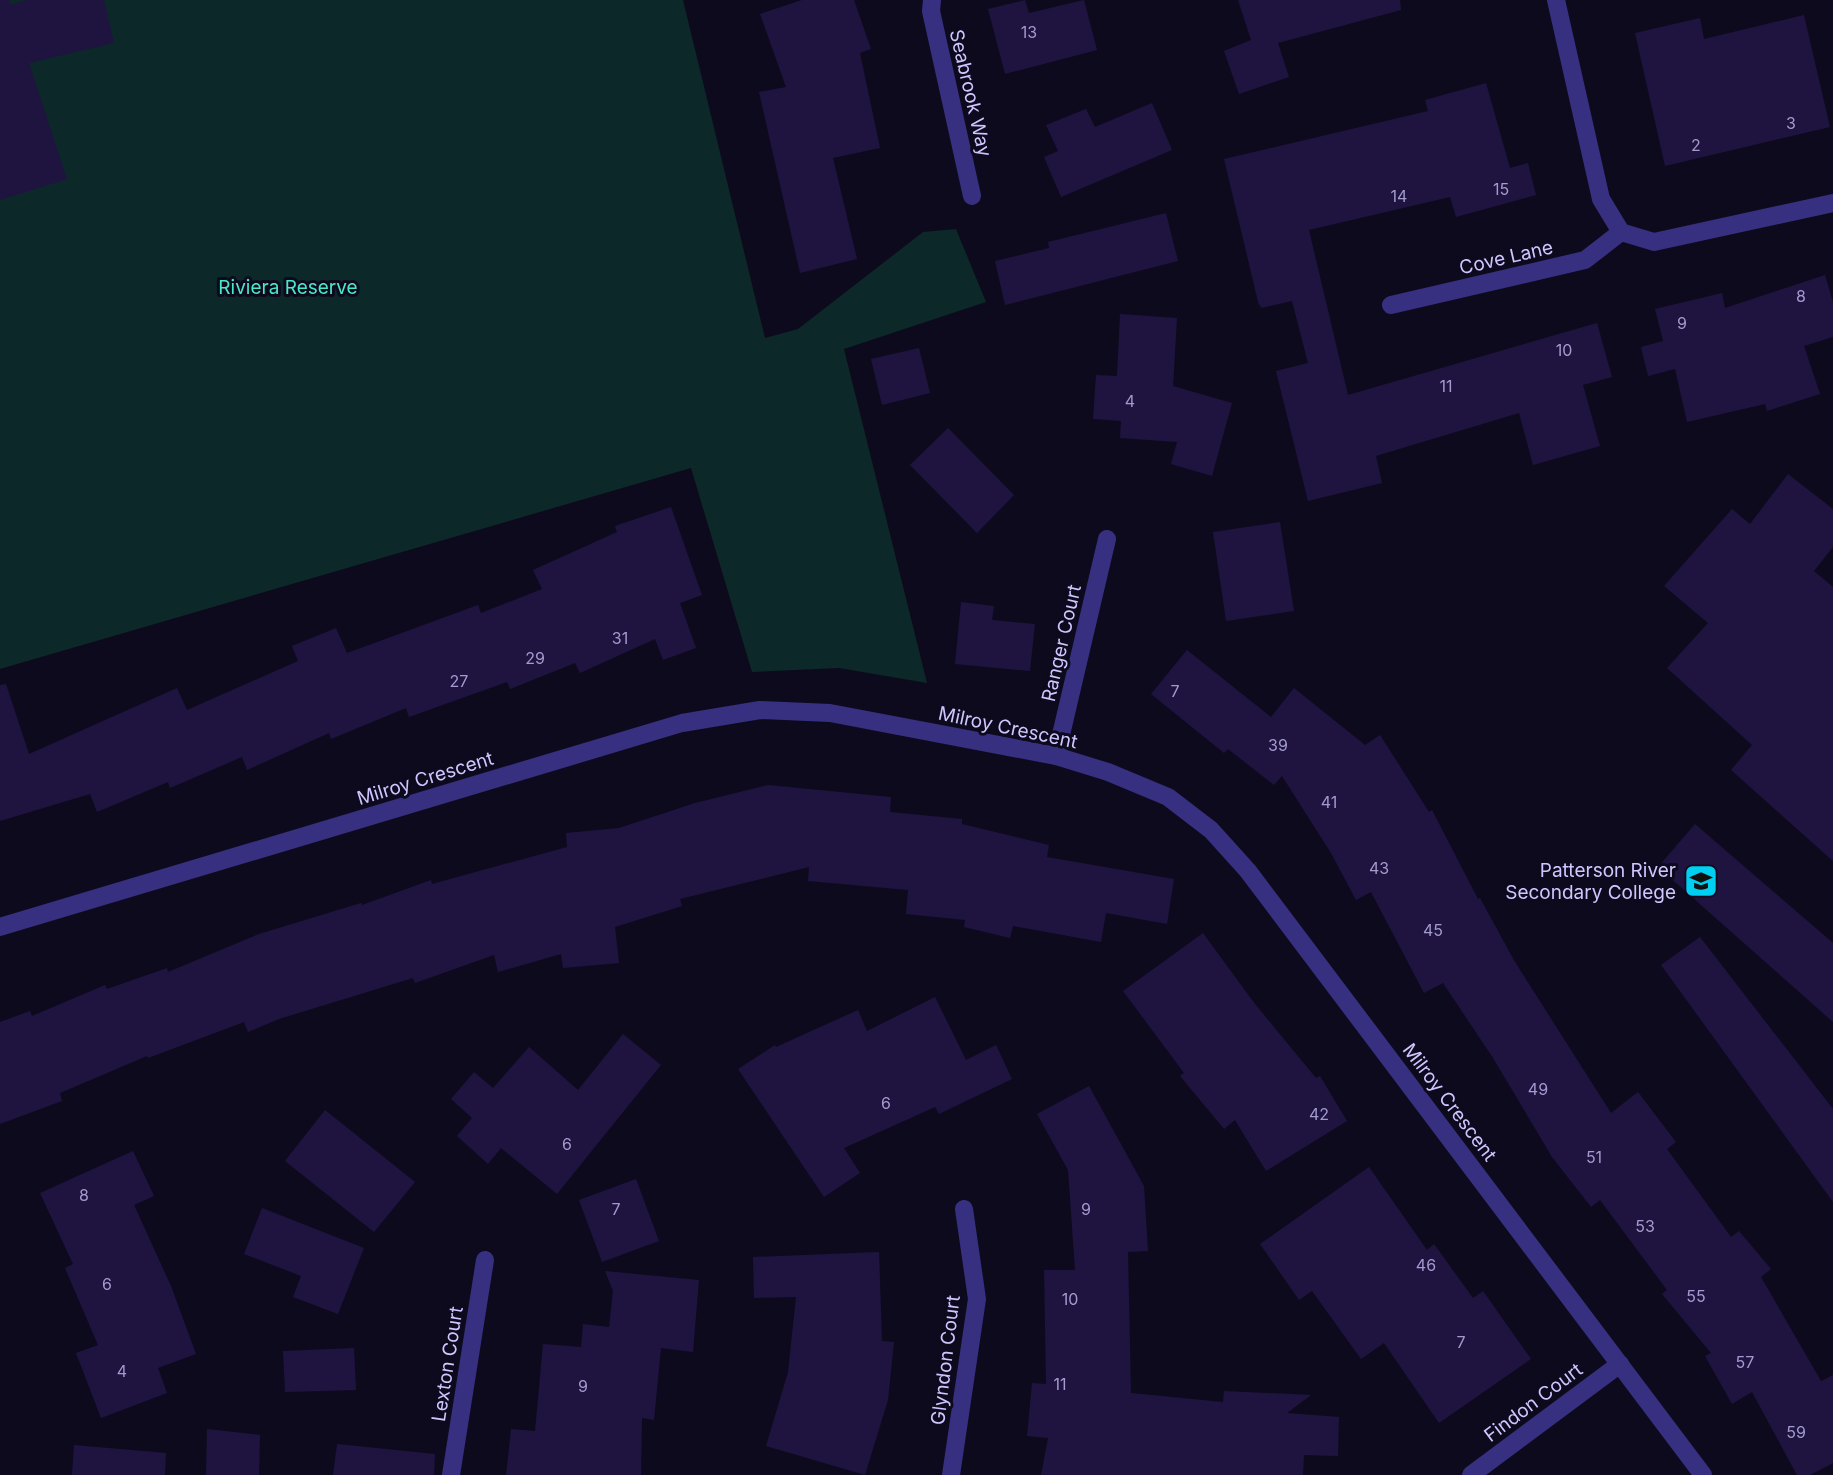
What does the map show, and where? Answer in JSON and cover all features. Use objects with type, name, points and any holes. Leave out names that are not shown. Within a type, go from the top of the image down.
[{"type":"street","name":"Seabrook Way","points":[[932,0],[931,10],[972,196]]},
{"type":"street","points":[[1556,0],[1601,199],[1621,232],[1654,242],[1833,203]]},
{"type":"street","name":"Cove Lane","points":[[1391,305],[1585,260],[1621,232]]},
{"type":"street","name":"Ranger Court","points":[[1056,756],[1107,539]]},
{"type":"street","name":"Milroy Crescent","points":[[0,927],[682,723],[760,710],[830,713],[1056,756],[1108,772],[1168,797],[1211,830],[1248,871],[1703,1475]]},
{"type":"street","name":"Glyndon Court","points":[[951,1475],[977,1299],[964,1209]]},
{"type":"street","name":"Lexton Court","points":[[451,1475],[485,1260]]},
{"type":"street","name":"Findon Court","points":[[1471,1475],[1620,1364]]},
{"type":"green space","name":"Riviera Reserve","points":[[0,0],[683,0],[765,338],[798,329],[923,232],[956,229],[986,302],[844,349],[927,683],[839,668],[752,672],[691,468],[0,669]]},
{"type":"building","points":[[0,0],[9,0],[11,5],[26,0],[104,0],[114,43],[29,63],[67,179],[0,200]]},
{"type":"building","points":[[802,0],[854,0],[871,49],[860,53],[880,148],[833,158],[857,259],[800,273],[759,92],[786,87],[760,14]]},
{"type":"building","points":[[1025,0],[1029,13],[1084,0],[1097,50],[1005,74],[988,9]]},
{"type":"building","points":[[1238,0],[1400,0],[1401,10],[1278,43],[1289,77],[1239,94],[1224,51],[1251,40]]},
{"type":"building","points":[[1804,15],[1830,127],[1665,166],[1635,33],[1700,18],[1704,39]]},
{"type":"building","points":[[1486,83],[1510,168],[1528,163],[1536,195],[1456,217],[1450,197],[1309,230],[1348,395],[1597,323],[1612,377],[1583,385],[1600,446],[1533,465],[1519,413],[1376,456],[1382,483],[1308,501],[1276,371],[1308,363],[1292,301],[1261,308],[1260,304],[1259,306],[1224,159],[1428,111],[1425,100]]},
{"type":"building","points":[[1152,103],[1172,150],[1061,197],[1044,157],[1058,151],[1046,125],[1086,109],[1095,127]]},
{"type":"building","points":[[1166,213],[1178,261],[1005,305],[995,261],[1049,248],[1048,242]]},
{"type":"building","points":[[1825,275],[1833,302],[1833,337],[1804,346],[1820,394],[1767,411],[1765,404],[1687,422],[1675,369],[1648,376],[1641,347],[1663,341],[1655,309],[1722,293],[1725,308]]},
{"type":"building","points":[[1120,314],[1177,318],[1173,386],[1232,403],[1212,476],[1171,464],[1177,442],[1120,438],[1121,421],[1093,419],[1096,375],[1117,376]]},
{"type":"building","points":[[919,348],[930,393],[882,405],[871,359]]},
{"type":"building","points":[[948,428],[1014,495],[977,533],[910,465]]},
{"type":"building","points":[[1788,474],[1833,509],[1833,547],[1814,571],[1833,587],[1833,861],[1731,770],[1752,745],[1667,668],[1708,623],[1664,586],[1732,509],[1750,524]]},
{"type":"building","points":[[671,507],[702,595],[680,603],[696,648],[663,660],[655,639],[580,673],[575,663],[510,689],[507,682],[409,717],[406,708],[331,739],[329,733],[247,770],[242,757],[170,788],[168,782],[97,812],[90,794],[0,821],[0,685],[6,684],[29,754],[177,688],[187,710],[298,661],[292,646],[336,628],[347,653],[478,605],[481,613],[542,589],[533,570],[617,532],[615,526]]},
{"type":"building","points":[[1280,522],[1294,611],[1226,621],[1213,532]]},
{"type":"building","points":[[961,602],[994,606],[992,620],[1035,624],[1030,671],[955,664]]},
{"type":"building","points":[[1187,650],[1271,717],[1294,688],[1365,745],[1380,735],[1429,812],[1432,810],[1478,899],[1480,898],[1515,962],[1611,1113],[1638,1092],[1676,1142],[1667,1149],[1731,1237],[1739,1231],[1771,1269],[1761,1277],[1821,1381],[1833,1375],[1833,1463],[1810,1475],[1797,1475],[1752,1392],[1732,1404],[1705,1356],[1711,1353],[1662,1294],[1667,1290],[1600,1200],[1591,1207],[1552,1157],[1493,1058],[1443,983],[1424,993],[1371,892],[1356,900],[1331,853],[1282,776],[1274,785],[1228,749],[1224,753],[1151,694]]},
{"type":"building","points":[[768,785],[891,797],[890,812],[962,819],[962,824],[1049,845],[1047,857],[1174,879],[1167,924],[1106,913],[1101,942],[1013,926],[1010,938],[964,927],[965,920],[906,914],[908,890],[808,881],[809,867],[680,899],[682,906],[615,927],[619,963],[563,968],[561,954],[498,972],[494,955],[415,983],[413,978],[279,1019],[248,1032],[244,1022],[148,1058],[147,1056],[60,1093],[62,1101],[0,1124],[0,1022],[30,1011],[32,1016],[105,985],[107,989],[167,968],[168,972],[259,934],[361,903],[362,905],[431,880],[432,884],[567,847],[566,833],[619,828],[695,803]]},
{"type":"building","points":[[1695,824],[1833,943],[1833,1022],[1658,867]]},
{"type":"building","points":[[1203,933],[1255,1004],[1316,1078],[1320,1076],[1347,1121],[1266,1171],[1235,1120],[1224,1129],[1180,1076],[1184,1073],[1123,991]]},
{"type":"building","points":[[1700,937],[1833,1109],[1833,1202],[1661,965]]},
{"type":"building","points":[[935,997],[966,1060],[996,1045],[1012,1079],[939,1114],[935,1107],[844,1148],[860,1173],[824,1197],[738,1069],[775,1045],[776,1047],[858,1010],[867,1031]]},
{"type":"building","points":[[623,1034],[661,1065],[557,1194],[501,1148],[488,1164],[457,1136],[472,1118],[451,1099],[474,1072],[493,1088],[529,1047],[578,1090]]},
{"type":"building","points":[[1089,1086],[1144,1186],[1148,1251],[1128,1252],[1131,1393],[1223,1402],[1224,1391],[1311,1395],[1287,1413],[1339,1417],[1338,1456],[1304,1455],[1303,1475],[1041,1475],[1048,1438],[1027,1436],[1032,1383],[1046,1384],[1044,1270],[1075,1270],[1068,1170],[1037,1114]]},
{"type":"building","points":[[325,1110],[415,1182],[374,1232],[285,1161]]},
{"type":"building","points":[[133,1151],[154,1196],[134,1205],[171,1286],[196,1354],[158,1368],[167,1393],[101,1418],[76,1353],[98,1345],[65,1268],[73,1264],[40,1193]]},
{"type":"building","points":[[1369,1167],[1427,1250],[1434,1244],[1473,1298],[1483,1291],[1531,1359],[1439,1423],[1384,1343],[1361,1359],[1312,1291],[1299,1300],[1260,1244]]},
{"type":"building","points":[[636,1179],[659,1241],[602,1262],[579,1200]]},
{"type":"building","points":[[262,1208],[364,1248],[338,1314],[293,1297],[301,1276],[244,1254]]},
{"type":"building","points":[[879,1252],[882,1341],[894,1342],[888,1400],[865,1475],[766,1446],[788,1372],[796,1297],[754,1298],[753,1257]]},
{"type":"building","points":[[605,1271],[699,1280],[693,1352],[661,1348],[654,1420],[642,1418],[641,1475],[506,1475],[511,1429],[535,1431],[543,1344],[581,1347],[583,1324],[609,1327],[613,1291]]},
{"type":"building","points":[[354,1348],[356,1390],[285,1392],[283,1351]]},
{"type":"building","points":[[207,1429],[260,1435],[259,1475],[206,1475]]},
{"type":"building","points":[[337,1444],[435,1454],[434,1475],[333,1475]]},
{"type":"building","points":[[74,1445],[166,1453],[165,1475],[72,1475]]},
{"type":"place","name":"Patterson River Secondary College","points":[[1701,881]]}]
